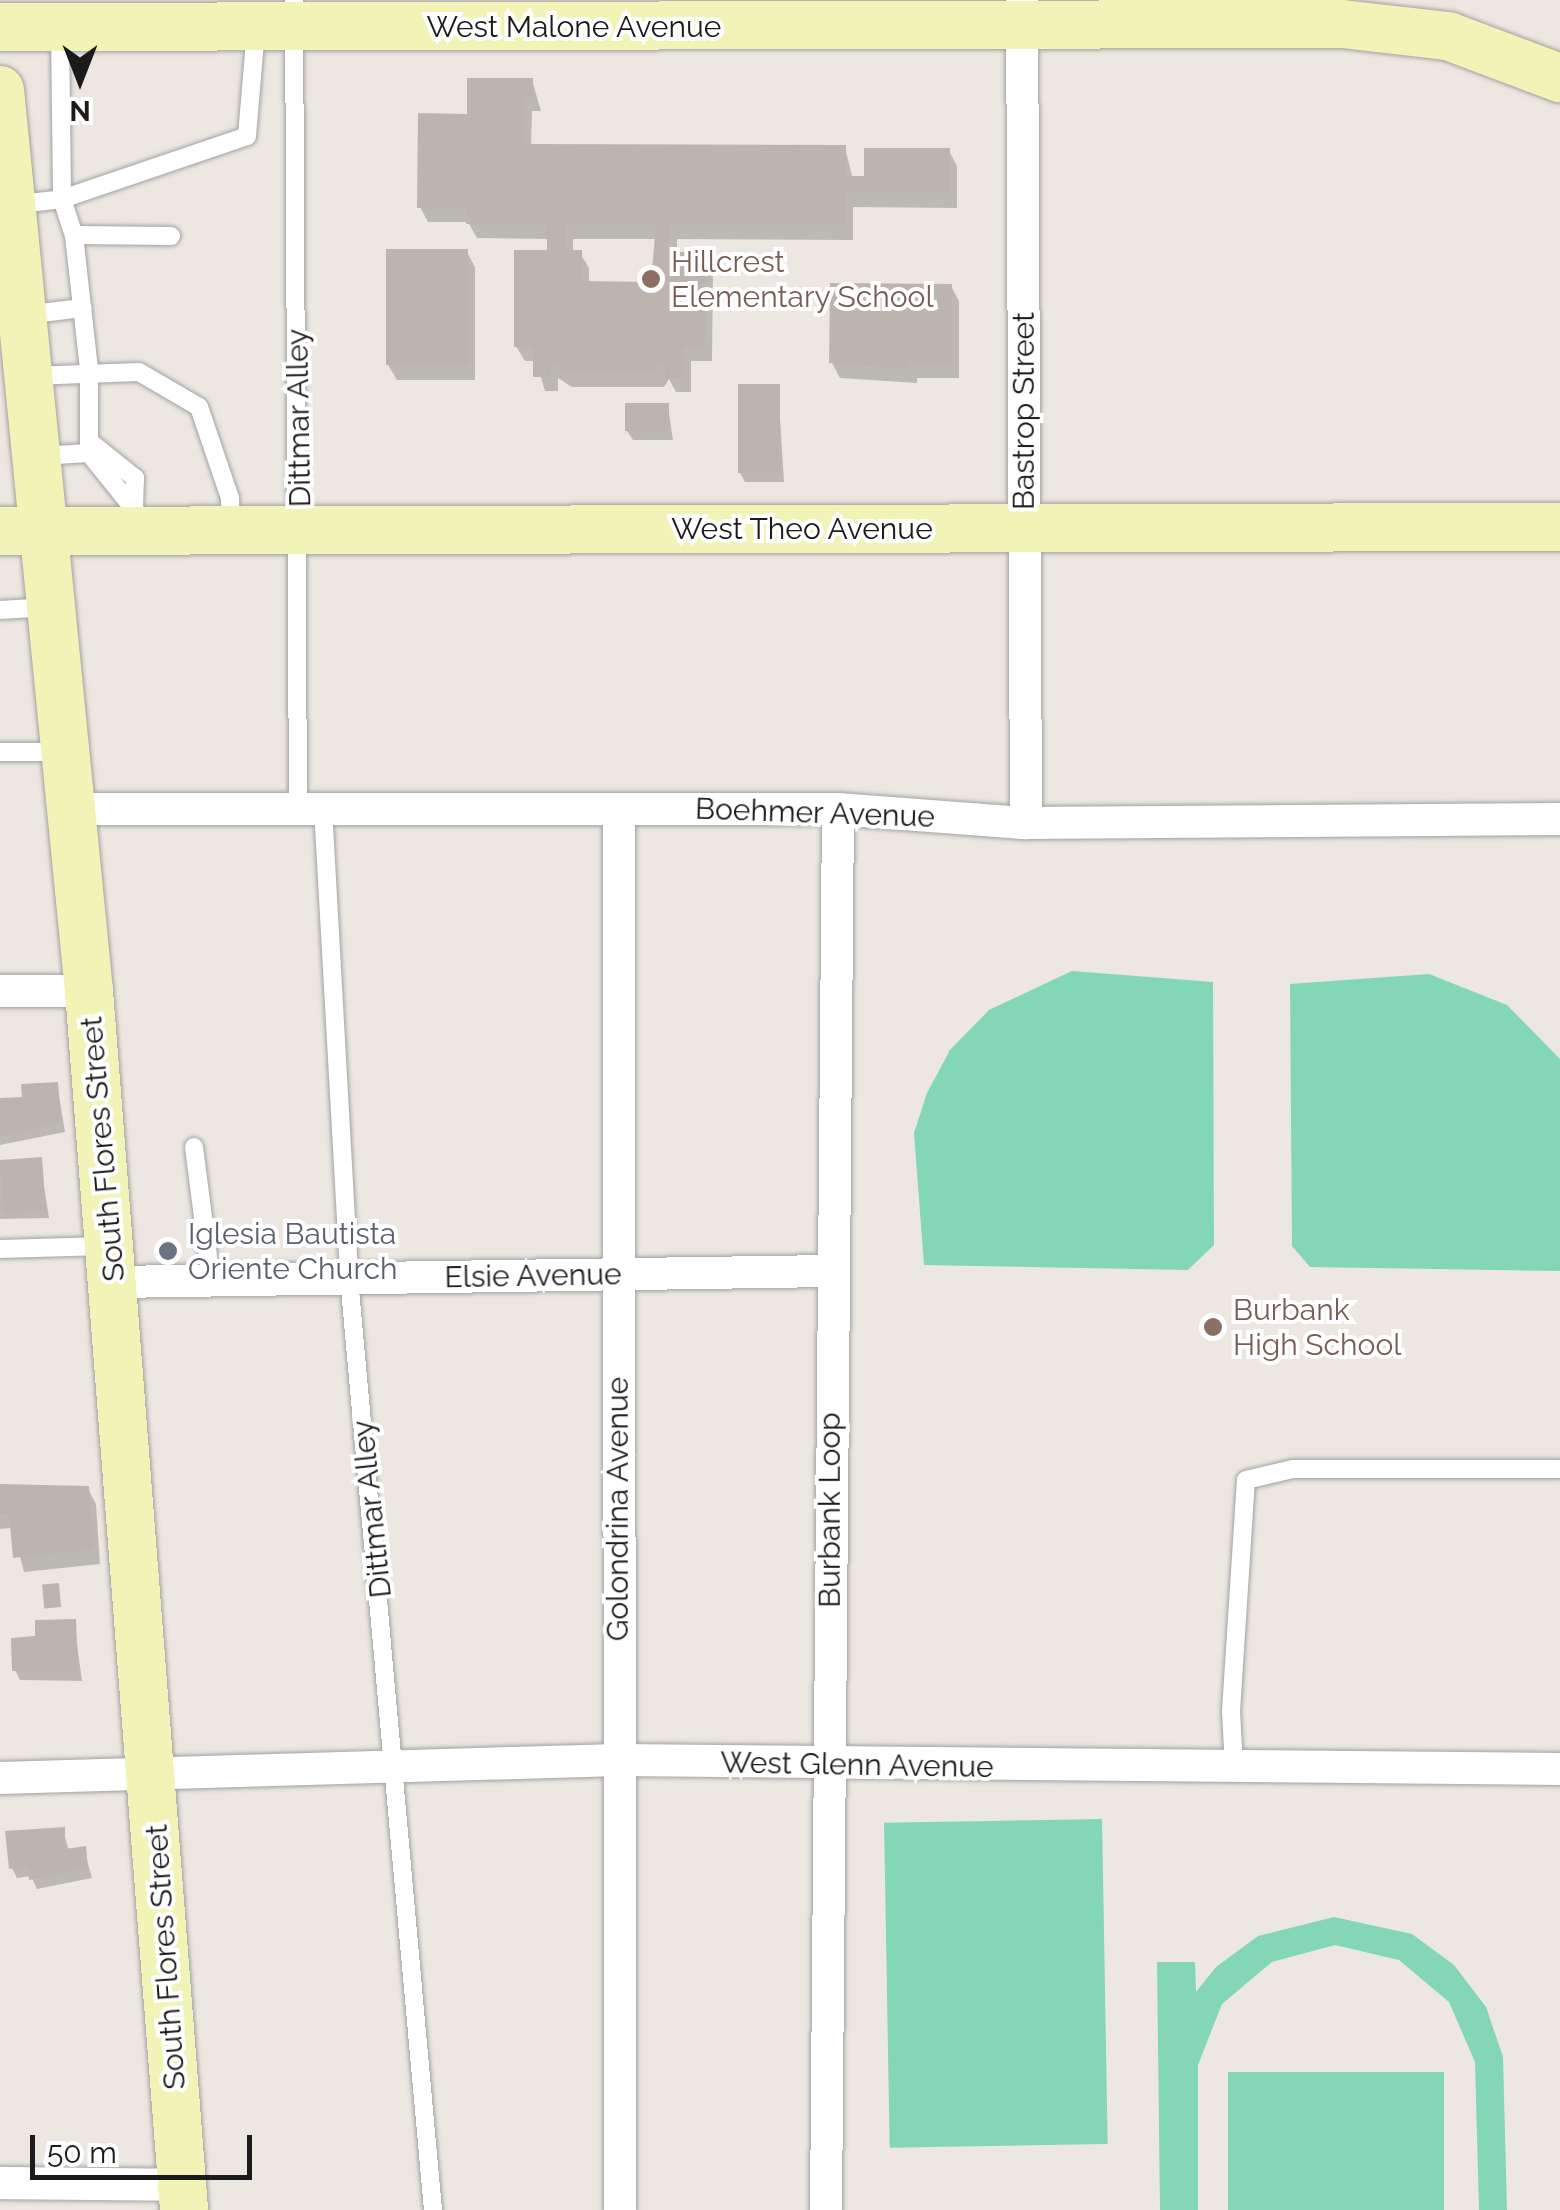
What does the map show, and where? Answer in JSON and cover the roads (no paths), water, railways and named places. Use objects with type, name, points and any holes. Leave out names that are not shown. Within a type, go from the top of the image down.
[{"type":"street","name":"West Malone Avenue","points":[[0,27],[548,14],[1022,12],[1404,28],[1448,36],[1560,78]]},
{"type":"street","name":"Bastrop Street","points":[[1022,12],[1026,823]]},
{"type":"street","name":"South Flores Street","points":[[0,90],[36,456],[22,531],[50,607],[89,991],[154,1777],[183,2198]]},
{"type":"street","name":"West Theo Avenue","points":[[22,531],[143,520],[231,530],[1560,527]]},
{"type":"street","name":"Boehmer Avenue","points":[[69,809],[838,810],[1026,823],[1560,820]]},
{"type":"street","name":"Golondrina Avenue","points":[[619,809],[620,2210]]},
{"type":"street","name":"Burbank Loop","points":[[826,2210],[838,810]]},
{"type":"street","points":[[0,991],[89,991]]},
{"type":"street","name":"Elsie Avenue","points":[[112,1264],[211,1280],[832,1272]]},
{"type":"street","name":"West Glenn Avenue","points":[[0,1778],[154,1777],[397,1762],[619,1760],[829,1767],[1560,1769]]},
{"type":"street","points":[[0,2183],[183,2198]]},
{"type":"lane","points":[[12,205],[62,199],[247,136],[281,18]]},
{"type":"lane","name":"Dittmar Alley","points":[[281,18],[310,808],[349,1278],[397,1762],[433,2210]]},
{"type":"lane","points":[[60,27],[62,199],[74,235],[83,308],[89,369],[89,447]]},
{"type":"lane","points":[[74,235],[171,236]]},
{"type":"lane","points":[[24,315],[83,308]]},
{"type":"lane","points":[[29,376],[89,369],[139,372],[199,407],[230,498],[231,530]]},
{"type":"lane","points":[[36,456],[89,447],[134,478],[143,520]]},
{"type":"lane","points":[[0,610],[50,607]]},
{"type":"lane","points":[[0,752],[64,752]]},
{"type":"lane","points":[[194,1147],[211,1280]]},
{"type":"lane","points":[[0,1249],[112,1264]]},
{"type":"lane","points":[[1234,1768],[1231,1711],[1246,1480],[1293,1468],[1560,1469]]},
{"type":"place","name":"Hillcrest Elementary School","points":[[651,279]]},
{"type":"place","name":"Iglesia Bautista Oriente Church","points":[[168,1251]]},
{"type":"place","name":"Burbank High School","points":[[1213,1327]]}]
